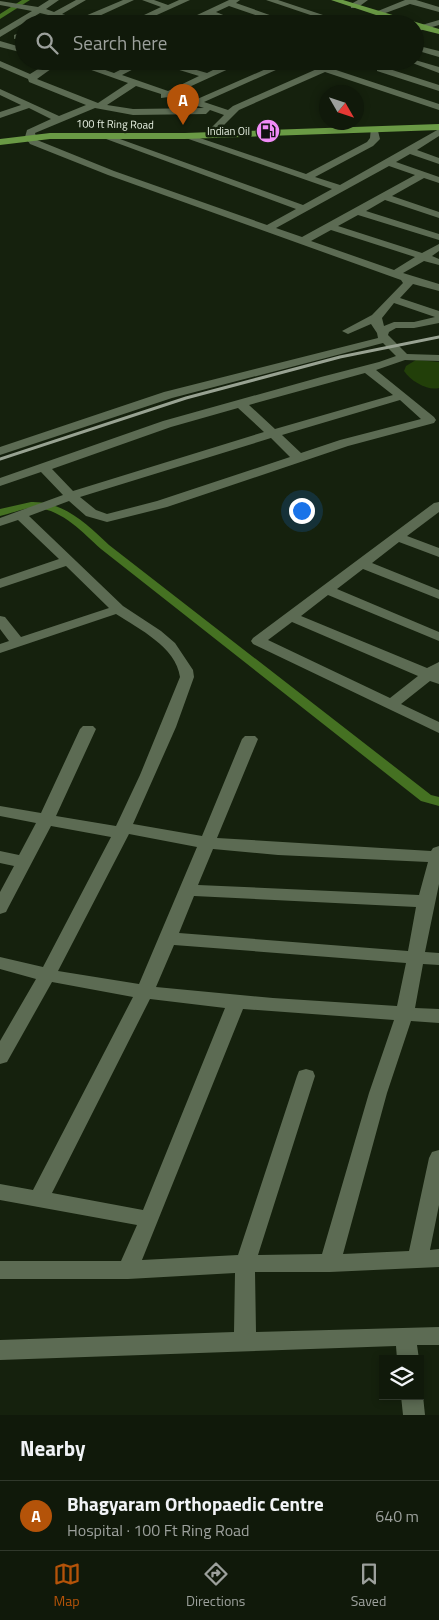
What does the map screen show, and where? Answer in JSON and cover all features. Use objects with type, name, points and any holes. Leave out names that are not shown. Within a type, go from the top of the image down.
[{"type":"main road","points":[[335,0],[384,15]]},
{"type":"main road","points":[[424,28],[439,32]]},
{"type":"main road","name":"100 ft Ring Road","points":[[0,142],[30,135],[185,136],[211,133],[439,123]]},
{"type":"main road","name":"100 ft Ring Road","points":[[0,137],[439,127]]},
{"type":"street","points":[[31,15],[54,0]]},
{"type":"street","points":[[2,2],[56,14],[82,0]]},
{"type":"street","points":[[97,15],[130,0]]},
{"type":"street","points":[[146,0],[168,7]]},
{"type":"street","points":[[150,15],[186,0]]},
{"type":"street","points":[[270,0],[318,15]]},
{"type":"street","points":[[354,6],[364,0]]},
{"type":"street","points":[[377,13],[411,0],[439,10]]},
{"type":"street","points":[[202,15],[232,2],[267,15]]},
{"type":"street","points":[[208,12],[216,15]]},
{"type":"street","points":[[424,25],[439,22]]},
{"type":"street","points":[[0,34],[15,25]]},
{"type":"street","points":[[0,44],[15,48]]},
{"type":"street","points":[[426,50],[439,54]]},
{"type":"street","points":[[0,64],[46,86],[97,106],[133,112],[220,111]]},
{"type":"street","points":[[424,65],[439,70]]},
{"type":"street","points":[[32,78],[44,70]]},
{"type":"street","points":[[100,70],[230,114]]},
{"type":"street","points":[[116,75],[125,70]]},
{"type":"street","points":[[187,70],[206,75]]},
{"type":"street","points":[[149,111],[168,93],[221,70],[246,81],[276,90]]},
{"type":"street","points":[[196,103],[271,70]]},
{"type":"street","points":[[211,133],[236,108],[323,70]]},
{"type":"street","points":[[328,70],[439,107]]},
{"type":"street","points":[[356,79],[378,70]]},
{"type":"street","points":[[383,70],[439,88]]},
{"type":"street","points":[[136,82],[97,106],[59,118],[30,135],[33,142],[111,173],[269,228],[396,274],[407,280],[439,288]]},
{"type":"street","points":[[192,82],[222,92]]},
{"type":"street","points":[[428,84],[439,84]]},
{"type":"street","points":[[0,92],[59,118]]},
{"type":"street","points":[[1,113],[30,105]]},
{"type":"street","points":[[307,177],[370,144],[375,138],[374,129]]},
{"type":"street","points":[[103,136],[304,209]]},
{"type":"street","points":[[185,136],[341,189]]},
{"type":"street","points":[[269,228],[437,137]]},
{"type":"street","points":[[410,151],[439,161]]},
{"type":"street","points":[[388,163],[439,180]]},
{"type":"street","points":[[303,241],[423,175]]},
{"type":"street","points":[[383,196],[438,214]]},
{"type":"street","points":[[356,211],[439,237]]},
{"type":"street","points":[[329,226],[439,262]]},
{"type":"street","points":[[396,274],[439,247]]},
{"type":"street","points":[[348,331],[375,318],[381,309],[406,288],[407,280]]},
{"type":"street","points":[[393,299],[439,315]]},
{"type":"street","points":[[375,318],[384,336],[404,356]]},
{"type":"street","points":[[384,336],[384,330],[394,325],[414,325],[439,320]]},
{"type":"street","points":[[0,451],[168,395],[384,336]]},
{"type":"street","points":[[0,482],[167,424],[384,365],[404,356],[439,358]]},
{"type":"street","points":[[367,369],[434,420]]},
{"type":"street","points":[[0,522],[70,496],[402,396]]},
{"type":"street","points":[[240,403],[299,458]]},
{"type":"street","points":[[45,467],[70,496],[92,512],[107,518],[162,504],[299,458],[434,420]]},
{"type":"street","points":[[437,509],[258,639],[260,644],[439,728]]},
{"type":"street","points":[[0,1057],[48,976],[61,947],[123,831],[187,677],[186,670],[170,646],[156,634],[118,609],[22,515]]},
{"type":"street","points":[[397,537],[439,553]]},
{"type":"street","points":[[0,584],[68,561]]},
{"type":"street","points":[[361,563],[439,595]]},
{"type":"street","points":[[326,589],[439,636]]},
{"type":"street","points":[[0,649],[118,609]]},
{"type":"street","points":[[290,616],[436,673]]},
{"type":"street","points":[[0,620],[18,643]]},
{"type":"street","points":[[391,705],[436,673]]},
{"type":"street","points":[[0,908],[46,819],[88,729]]},
{"type":"street","points":[[38,1200],[145,991],[250,739]]},
{"type":"street","points":[[0,810],[46,819],[207,843],[278,849],[438,854],[426,901],[405,1013],[378,1093],[330,1263]]},
{"type":"street","points":[[0,857],[24,862]]},
{"type":"street","points":[[188,890],[426,901]]},
{"type":"street","points":[[168,938],[439,959]]},
{"type":"street","points":[[0,963],[48,976],[184,998],[439,1016]]},
{"type":"street","points":[[128,1270],[237,1002]]},
{"type":"street","points":[[245,1342],[244,1264],[306,1076]]},
{"type":"street","points":[[418,1258],[436,1187],[439,1158]]},
{"type":"street","points":[[0,1192],[149,1219]]},
{"type":"street","points":[[0,1270],[128,1270],[244,1264],[330,1263],[439,1258]]},
{"type":"street","points":[[405,1336],[407,1355]]},
{"type":"street","points":[[0,1350],[439,1336]]},
{"type":"street","points":[[412,1400],[414,1415]]},
{"type":"green space","points":[[416,360],[439,362],[439,388],[424,387],[407,375],[404,371],[406,366]]},
{"type":"waterway","points":[[0,17],[27,0]]},
{"type":"waterway","points":[[0,513],[22,506],[35,505],[55,509],[64,514],[426,798],[439,802]]},
{"type":"railway","points":[[0,459],[186,398],[340,357],[439,337]]},
{"type":"place","name":"Bhagyaram Orthopaedic Centre","points":[[183,125]]},
{"type":"place","name":"Indian Oil","points":[[268,131]]}]
